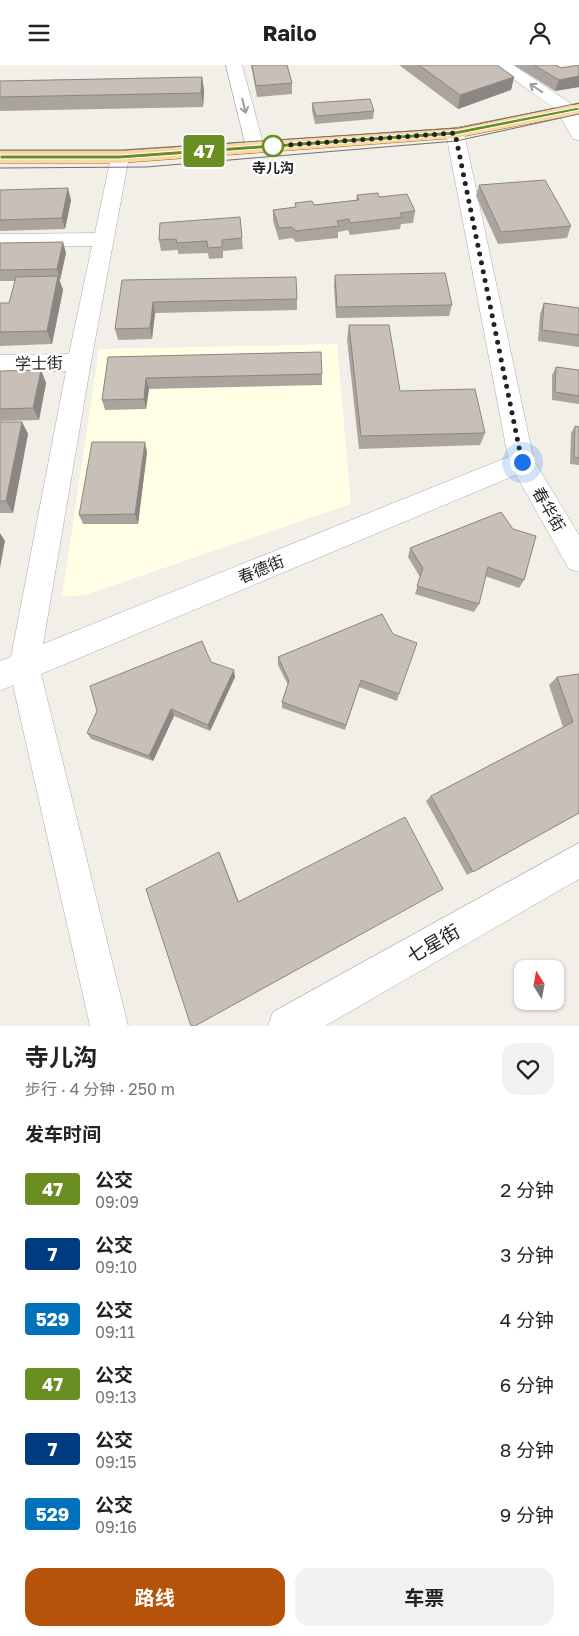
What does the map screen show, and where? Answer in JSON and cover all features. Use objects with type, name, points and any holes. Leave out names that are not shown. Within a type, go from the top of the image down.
[{"type":"main road","points":[[0,157],[120,157],[455,133],[574,110]]},
{"type":"street","points":[[234,65],[255,147]]},
{"type":"street","points":[[502,65],[574,110],[569,116],[579,135]]},
{"type":"street","name":"春华街","points":[[455,133],[522,462],[579,560]]},
{"type":"street","points":[[109,1026],[12,671],[79,362],[120,157]]},
{"type":"street","points":[[0,240],[103,239]]},
{"type":"street","name":"学士街","points":[[0,363],[79,362]]},
{"type":"street","name":"春德街","points":[[12,671],[522,462]]},
{"type":"street","name":"七星街","points":[[287,1026],[579,859]]},
{"type":"shaded area","points":[[337,344],[351,504],[85,595],[62,597],[99,349]]},
{"type":"building","points":[[252,65],[287,65],[292,83],[256,86]]},
{"type":"building","points":[[419,65],[497,65],[514,77],[460,95]]},
{"type":"building","points":[[534,65],[556,65],[561,68],[579,65],[579,76],[559,80]]},
{"type":"building","points":[[202,77],[201,93],[0,97],[0,81]]},
{"type":"building","points":[[370,99],[374,111],[316,116],[312,103]]},
{"type":"building","points":[[545,180],[571,226],[501,232],[479,185]]},
{"type":"building","points":[[68,188],[62,218],[0,220],[0,190]]},
{"type":"building","points":[[378,193],[379,197],[407,194],[415,211],[400,213],[402,217],[350,223],[349,219],[337,221],[339,226],[296,231],[292,227],[279,228],[273,210],[296,207],[295,203],[312,201],[314,205],[359,200],[357,195]]},
{"type":"building","points":[[240,217],[242,238],[222,240],[222,247],[208,248],[207,241],[177,243],[176,239],[159,240],[160,223]]},
{"type":"building","points":[[63,242],[57,269],[0,270],[0,243]]},
{"type":"building","points":[[445,273],[452,305],[337,307],[335,275]]},
{"type":"building","points":[[58,276],[47,331],[0,332],[0,303],[9,303],[16,277]]},
{"type":"building","points":[[296,277],[297,299],[153,302],[150,328],[115,329],[122,280]]},
{"type":"building","points":[[544,303],[579,308],[579,335],[542,330]]},
{"type":"building","points":[[349,325],[389,325],[400,391],[475,389],[485,433],[361,436]]},
{"type":"building","points":[[321,352],[322,374],[146,378],[144,399],[102,400],[108,357]]},
{"type":"building","points":[[556,367],[579,370],[579,396],[555,392]]},
{"type":"building","points":[[41,370],[33,408],[0,409],[0,371]]},
{"type":"building","points":[[0,422],[22,422],[6,501],[0,501]]},
{"type":"building","points":[[575,426],[579,427],[579,458],[574,457]]},
{"type":"building","points":[[92,442],[145,442],[135,514],[79,515]]},
{"type":"building","points":[[501,512],[513,529],[536,536],[524,580],[488,567],[479,604],[417,586],[423,568],[410,548]]},
{"type":"building","points":[[382,614],[393,634],[417,643],[399,694],[361,680],[346,725],[282,702],[289,681],[278,657]]},
{"type":"building","points":[[202,641],[211,662],[234,670],[208,725],[171,709],[149,756],[87,733],[97,711],[90,686]]},
{"type":"building","points":[[579,674],[579,813],[473,872],[431,796],[573,722],[557,677]]},
{"type":"building","points":[[405,817],[443,889],[195,1026],[191,1026],[146,889],[219,852],[238,902]]},
{"type":"tram line","points":[[0,150],[122,150],[459,128],[579,103]]},
{"type":"tram line","points":[[0,168],[146,167],[456,141],[579,114]]},
{"type":"bus line","name":"47","points":[[0,157],[120,157],[455,133],[579,109]]},
{"type":"place","name":"寺儿沟","points":[[273,146]]},
{"type":"route","points":[[273,146],[455,133],[522,462]]}]
